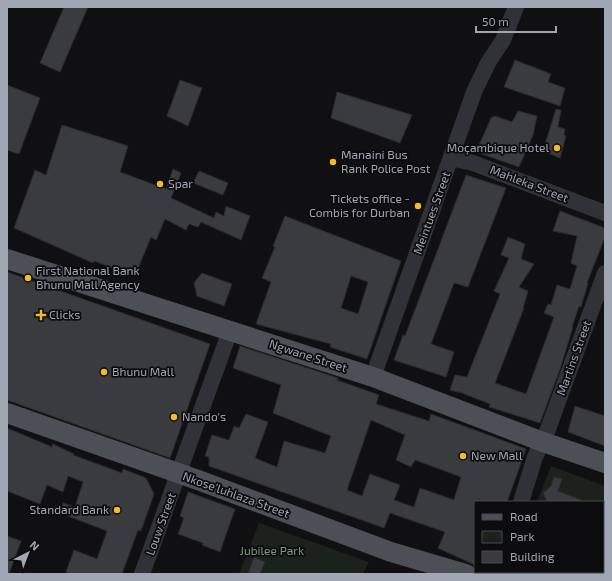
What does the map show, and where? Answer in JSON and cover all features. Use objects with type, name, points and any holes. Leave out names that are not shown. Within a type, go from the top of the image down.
[{"type":"main road","name":"Ngwane Street","points":[[7,259],[373,377],[543,442],[605,463]]},
{"type":"main road","name":"Nkose'luhlaza Street","points":[[7,414],[179,474],[391,552],[466,574]]},
{"type":"street","name":"Meintues Street","points":[[373,377],[474,92],[488,63],[503,40],[516,7]]},
{"type":"street","name":"Mahleka Street","points":[[451,158],[473,163],[605,213]]},
{"type":"street","name":"Martins Street","points":[[521,501],[535,457],[543,442],[605,273]]},
{"type":"street","name":"Louw Street","points":[[142,574],[230,331]]},
{"type":"green space","points":[[551,466],[605,486],[605,574],[593,574],[604,573],[604,501],[537,501]]},
{"type":"green space","name":"Jubilee Park","points":[[259,523],[369,562],[363,574],[239,574]]},
{"type":"building","points":[[64,7],[88,7],[60,72],[40,63]]},
{"type":"building","points":[[515,60],[551,74],[548,82],[565,88],[560,106],[504,87]]},
{"type":"building","points":[[180,80],[202,88],[188,126],[167,116]]},
{"type":"building","points":[[7,85],[40,98],[19,154],[7,150]]},
{"type":"building","points":[[337,92],[412,115],[400,143],[331,118]]},
{"type":"building","points":[[556,109],[561,110],[558,127],[565,129],[564,135],[566,136],[560,158],[545,152],[548,146],[545,144]]},
{"type":"building","points":[[518,111],[537,116],[533,135],[519,167],[476,152],[491,118],[495,116],[512,122]]},
{"type":"building","points":[[62,125],[128,146],[120,172],[166,189],[173,169],[181,173],[171,198],[214,218],[216,212],[224,216],[226,206],[250,216],[241,240],[201,222],[198,227],[189,224],[186,230],[165,219],[156,240],[151,237],[135,276],[94,261],[93,263],[14,228],[35,170],[46,175]]},
{"type":"building","points":[[199,171],[228,183],[223,195],[193,183]]},
{"type":"building","points":[[466,175],[506,188],[468,287],[454,283],[431,344],[454,352],[446,377],[394,360],[403,335],[405,336]]},
{"type":"building","points":[[560,211],[605,228],[605,237],[587,283],[581,307],[579,306],[560,369],[540,423],[489,407],[490,404],[450,390],[455,375],[467,377],[500,294],[494,291],[509,258],[501,255],[508,237],[525,244],[521,259],[534,264],[519,287],[528,291],[524,308],[495,383],[526,394],[554,317],[544,313],[548,304],[551,305],[557,285],[570,289],[577,266],[571,263],[577,236],[553,231]]},
{"type":"building","points":[[285,216],[401,261],[367,359],[330,347],[331,344],[256,324],[271,282],[262,278],[275,247],[273,246]],"holes":[[[351,276],[368,282],[358,314],[341,308]]]},
{"type":"building","name":"Bhunu Mall","points":[[7,272],[210,344],[170,458],[7,400]]},
{"type":"building","points":[[202,273],[232,284],[224,306],[197,296],[194,283]]},
{"type":"building","points":[[240,346],[338,378],[337,380],[379,395],[376,404],[429,421],[431,414],[526,449],[507,501],[474,501],[474,565],[438,548],[445,532],[390,513],[384,528],[209,466],[209,457],[205,456],[212,435],[229,440],[234,426],[239,428],[246,414],[268,422],[255,458],[277,467],[284,441],[325,453],[331,436],[273,413],[281,385],[233,368]],"holes":[[[371,420],[405,435],[396,460],[411,467],[415,460],[461,477],[454,500],[420,488],[414,507],[394,500],[400,485],[370,474],[362,496],[347,490]]]},
{"type":"building","points":[[575,406],[605,416],[605,446],[568,432]]},
{"type":"building","points":[[7,428],[52,447],[53,444],[74,454],[73,455],[122,473],[123,469],[146,478],[154,494],[141,531],[138,530],[122,574],[71,574],[66,572],[74,550],[97,559],[107,531],[60,513],[63,503],[75,507],[83,482],[68,476],[63,492],[47,485],[40,504],[7,491]]},
{"type":"building","points":[[554,477],[562,479],[558,491],[583,501],[547,501],[543,493],[551,486]]},
{"type":"building","points":[[188,492],[235,509],[220,552],[202,545],[203,543],[178,534],[184,518],[180,516]]},
{"type":"building","points":[[7,536],[21,541],[9,574],[7,574]]},
{"type":"building","points":[[254,557],[265,562],[260,574],[248,574]]},
{"type":"place","name":"Moçambique Hotel","points":[[557,148]]},
{"type":"place","name":"Manaini Bus Rank Police Post","points":[[333,162]]},
{"type":"place","name":"Spar","points":[[160,184]]},
{"type":"place","name":"Tickets office - Combis for Durban","points":[[418,206]]},
{"type":"place","name":"First National Bank Bhunu Mall Agency","points":[[28,278]]},
{"type":"place","name":"Clicks","points":[[41,315]]},
{"type":"place","name":"Bhunu Mall","points":[[104,372]]},
{"type":"place","name":"Nando's","points":[[174,417]]},
{"type":"place","name":"New Mall","points":[[463,456]]},
{"type":"place","name":"Standard Bank","points":[[117,510]]}]
